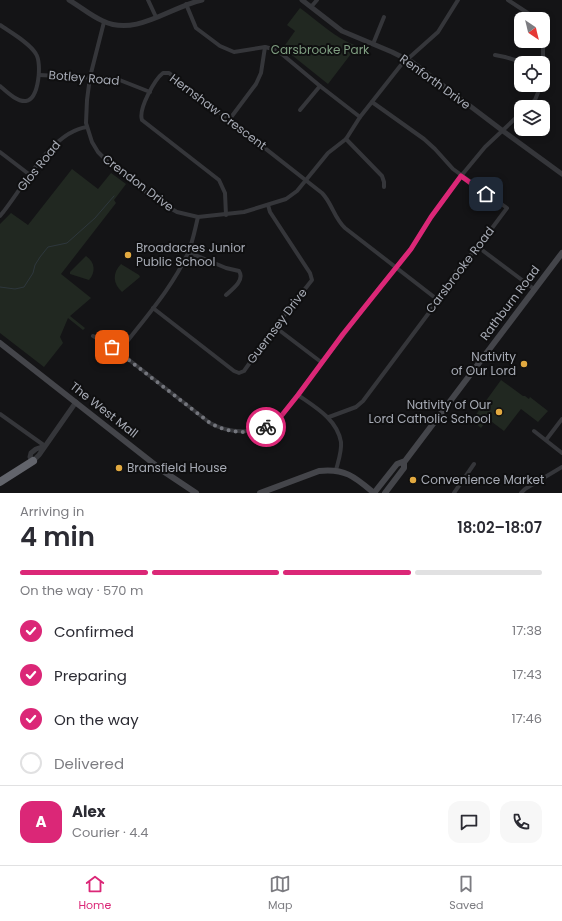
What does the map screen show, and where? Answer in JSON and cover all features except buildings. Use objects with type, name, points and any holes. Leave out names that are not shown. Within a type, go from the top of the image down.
[{"type":"highway","points":[[0,482],[34,461]]},
{"type":"main road","name":"Rathburn Road","points":[[374,493],[398,464],[404,462],[562,253]]},
{"type":"main road","name":"The West Mall","points":[[0,343],[163,471],[196,493]]},
{"type":"main road","name":"Rathburn Road","points":[[384,493],[404,468],[404,462]]},
{"type":"main road","points":[[260,493],[319,471],[336,470],[343,471],[353,476],[374,493]]},
{"type":"street","points":[[70,0],[89,14],[104,22],[116,26],[136,25],[186,4],[202,0]]},
{"type":"street","points":[[148,0],[156,17]]},
{"type":"street","name":"Renforth Drive","points":[[302,0],[342,31],[392,52],[420,68],[562,174]]},
{"type":"street","points":[[311,7],[317,0]]},
{"type":"street","name":"Crendon Drive","points":[[104,22],[90,77],[85,114],[87,127],[94,145],[109,163],[156,200],[171,210],[198,217],[244,212],[286,199],[292,195],[328,153],[346,139],[360,117],[406,59],[438,32],[458,0]]},
{"type":"street","points":[[508,0],[526,12]]},
{"type":"street","points":[[186,4],[196,28],[220,46],[234,52],[265,47],[277,50],[360,117]]},
{"type":"street","points":[[373,44],[384,17]]},
{"type":"street","points":[[0,25],[32,48],[36,53],[40,64],[39,75],[33,97],[30,100],[18,100],[0,86]]},
{"type":"street","points":[[229,120],[256,84],[261,73],[265,47]]},
{"type":"street","points":[[495,55],[514,60]]},
{"type":"street","name":"Hernshaw Crescent","points":[[226,215],[226,193],[219,180],[142,120],[140,116],[158,76],[163,73],[168,73],[306,180],[325,196],[337,219],[342,225],[438,300]]},
{"type":"street","name":"Botley Road","points":[[39,75],[117,79],[150,92]]},
{"type":"street","points":[[300,110],[320,86]]},
{"type":"street","name":"Carsbrooke Road","points":[[329,418],[356,408],[363,401],[449,286],[457,270],[478,247],[507,208],[461,176],[430,144],[372,102]]},
{"type":"street","points":[[93,336],[119,352],[210,423],[229,431],[238,432],[252,431],[269,425],[282,415],[298,395],[321,362],[380,286],[396,268],[461,176],[485,146],[514,120]]},
{"type":"street","name":"Glos Road","points":[[0,216],[50,150],[62,138],[75,129],[87,127]]},
{"type":"street","points":[[346,139],[382,176],[384,187]]},
{"type":"street","points":[[0,152],[30,175]]},
{"type":"street","name":"Guernsey Drive","points":[[153,308],[234,371],[237,372],[244,370],[275,327],[310,284],[312,279],[270,212],[268,205]]},
{"type":"street","points":[[119,352],[175,277],[188,252],[198,217]]},
{"type":"street","points":[[478,247],[534,290]]},
{"type":"street","points":[[188,252],[226,268],[239,271],[241,274],[240,279],[226,295]]},
{"type":"street","points":[[275,327],[321,362]]},
{"type":"street","points":[[298,395],[329,418],[337,432],[341,443],[336,470]]},
{"type":"street","points":[[34,461],[30,457],[31,453],[36,449],[45,446],[76,402]]},
{"type":"street","points":[[0,414],[45,446]]},
{"type":"street","points":[[546,440],[562,420]]},
{"type":"street","points":[[534,431],[562,453]]},
{"type":"street","points":[[454,493],[474,464]]},
{"type":"street","points":[[521,493],[562,467]]},
{"type":"green space","name":"Carsbrooke Park","points":[[300,8],[341,39],[357,46],[328,84],[283,48],[295,31],[287,25]]},
{"type":"green space","points":[[72,169],[98,189],[111,173],[126,184],[114,200],[116,203],[61,274],[91,298],[70,316],[85,328],[83,330],[68,318],[60,337],[63,343],[44,367],[0,333],[0,224],[11,213],[28,225]]},
{"type":"green space","points":[[86,256],[89,258],[94,267],[93,274],[89,280],[70,274],[70,272]]},
{"type":"green space","points":[[121,264],[140,277],[122,292],[115,282],[116,271]]},
{"type":"green space","points":[[501,380],[523,396],[529,399],[530,397],[548,411],[538,422],[521,409],[504,431],[488,419],[481,428],[472,420]]},
{"type":"waterway","points":[[0,287],[15,289],[24,287],[33,273],[35,265],[48,247],[67,243],[95,218],[114,196]]},
{"type":"way so far","points":[[112,347],[210,423],[225,430],[234,432],[247,432],[266,427]]},
{"type":"place","name":"Broadacres Junior Public School","points":[[128,255]]},
{"type":"place","name":"Nativity of Our Lord","points":[[524,364]]},
{"type":"place","name":"Nativity of Our Lord Catholic School","points":[[499,412]]},
{"type":"place","name":"Bransfield House","points":[[119,468]]},
{"type":"place","name":"Convenience Market","points":[[413,480]]},
{"type":"route","points":[[266,427],[277,420],[298,395],[321,362],[411,249],[431,217],[461,176],[486,194]]}]
